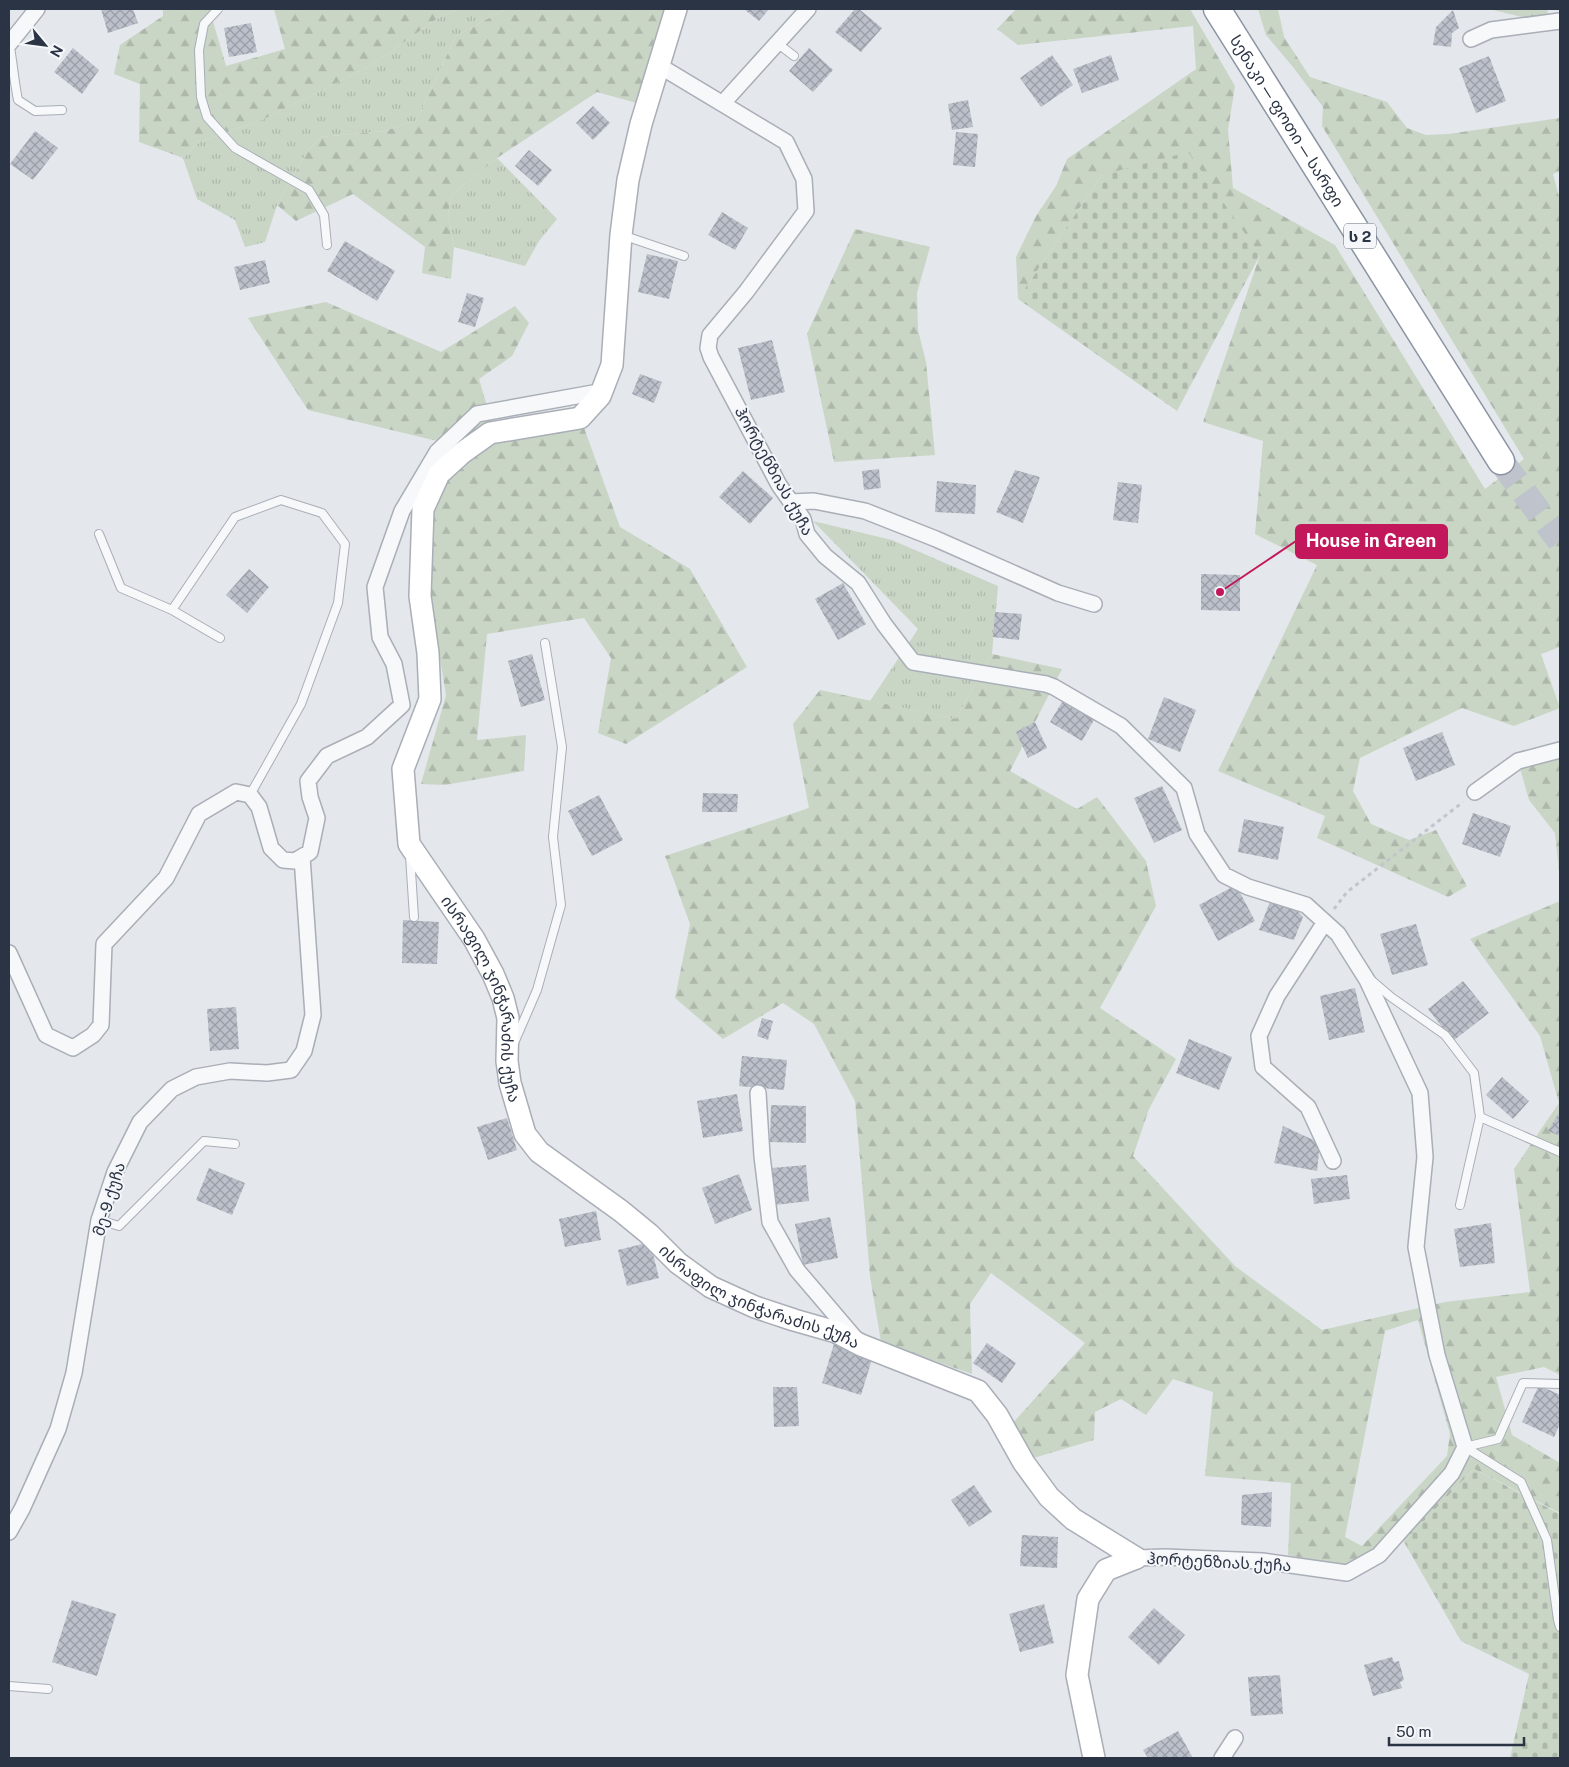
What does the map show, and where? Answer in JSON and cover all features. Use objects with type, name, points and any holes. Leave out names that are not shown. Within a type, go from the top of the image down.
[{"type":"highway","name":"სენაკი — ფოთი — სარფი","points":[[1218,9],[1501,461]]},
{"type":"street","points":[[9,43],[37,9]]},
{"type":"street","name":"ისრაფილ ჯინჭარაძის ქუჩა","points":[[676,9],[658,65],[628,180],[621,235],[612,365],[600,396],[580,418],[490,433],[462,453],[439,474],[423,509],[420,596],[428,653],[430,699],[403,769],[409,844],[474,939],[493,974],[503,998],[508,1018],[506,1061],[510,1083],[525,1134],[539,1152],[621,1211],[649,1234],[678,1263],[711,1287],[755,1306],[836,1332],[861,1345],[978,1391],[997,1415],[1024,1463],[1048,1498],[1073,1519],[1136,1558]]},
{"type":"street","points":[[723,103],[808,9]]},
{"type":"street","points":[[1471,39],[1491,30],[1560,21]]},
{"type":"street","name":"ჰორტენზიას ქუჩა","points":[[658,65],[786,142],[804,180],[806,211],[746,292],[710,335],[708,348],[774,477],[803,520],[808,534],[825,556],[858,583],[884,624],[913,662],[1046,684],[1121,726],[1184,788],[1197,834],[1224,875],[1248,887],[1306,905],[1338,934],[1363,973],[1420,1093],[1425,1157],[1416,1247],[1437,1355],[1464,1447],[1452,1473],[1379,1555],[1348,1573],[1262,1561],[1165,1557],[1136,1558]]},
{"type":"street","points":[[9,953],[46,1035],[73,1048],[93,1035],[101,1024],[104,944],[166,878],[199,814],[236,792],[250,795],[259,807],[271,848],[283,860],[295,861],[310,852],[317,818],[310,797],[308,781],[327,756],[367,738],[402,705],[394,664],[380,637],[375,586],[402,511],[437,452],[477,414],[593,393],[600,396]]},
{"type":"street","points":[[791,502],[814,501],[865,511],[1058,593],[1094,604]]},
{"type":"street","points":[[1475,792],[1518,761],[1560,750]]},
{"type":"street","name":"მე-9 ქუჩა","points":[[9,1532],[22,1509],[58,1429],[74,1373],[99,1220],[115,1172],[140,1122],[172,1089],[196,1077],[230,1071],[267,1073],[291,1070],[304,1051],[313,1014],[302,857]]},
{"type":"street","points":[[1325,922],[1276,996],[1259,1036],[1263,1067],[1308,1107],[1333,1161]]},
{"type":"street","points":[[758,1093],[762,1156],[770,1222],[798,1270],[861,1345]]},
{"type":"street","points":[[1094,1758],[1077,1675],[1088,1599],[1106,1570],[1136,1558]]},
{"type":"street","points":[[1222,1758],[1236,1738]]},
{"type":"lane","points":[[218,9],[204,24],[199,50],[201,97],[207,117],[235,148],[309,190],[324,215],[327,245]]},
{"type":"lane","points":[[9,43],[18,100],[35,111],[62,110]]},
{"type":"lane","points":[[777,43],[794,56]]},
{"type":"lane","points":[[621,235],[684,256]]},
{"type":"lane","points":[[172,610],[235,517],[263,506],[281,500],[322,512],[345,544],[338,603],[301,704],[250,795]]},
{"type":"lane","points":[[99,534],[122,588],[172,610],[220,638]]},
{"type":"lane","points":[[506,1061],[538,990],[561,905],[554,837],[562,747],[545,642]]},
{"type":"lane","points":[[409,844],[414,917]]},
{"type":"lane","points":[[1363,973],[1391,997],[1445,1035],[1474,1073],[1480,1117],[1460,1205]]},
{"type":"lane","points":[[1480,1117],[1560,1152]]},
{"type":"lane","points":[[99,1220],[119,1226],[204,1141],[235,1144]]},
{"type":"lane","points":[[1464,1447],[1498,1439],[1523,1383],[1560,1384]]},
{"type":"lane","points":[[1464,1447],[1521,1482],[1547,1540],[1560,1627]]},
{"type":"lane","points":[[9,1686],[48,1689]]},
{"type":"path","points":[[1325,922],[1347,892],[1475,792]]},
{"type":"green space","points":[[163,9],[219,9],[210,11],[226,66],[285,49],[274,9],[458,9],[438,18],[372,65],[264,119],[199,142],[183,158],[139,142],[140,84],[114,74],[120,45],[163,16]]},
{"type":"green space","points":[[458,9],[506,9],[456,36],[416,121],[384,131],[321,137],[308,150],[277,205],[265,242],[245,247],[235,220],[197,199],[183,158],[199,142],[264,119],[372,65],[438,18]]},
{"type":"green space","points":[[506,9],[670,9],[640,104],[597,92],[497,158],[452,195],[448,213],[454,247],[451,279],[422,273],[425,247],[353,194],[296,221],[277,205],[308,150],[321,137],[384,131],[416,121],[456,36]]},
{"type":"green space","points":[[1016,9],[1190,9],[1235,86],[1228,130],[1233,188],[1335,245],[1485,489],[1524,459],[1322,126],[1323,107],[1266,35],[1258,9],[1278,9],[1284,37],[1310,77],[1387,102],[1407,128],[1426,135],[1448,134],[1560,118],[1560,171],[1553,174],[1560,200],[1560,647],[1541,654],[1560,708],[1514,726],[1462,708],[1360,758],[1353,791],[1371,824],[1409,840],[1436,830],[1467,886],[1448,897],[1317,838],[1325,816],[1218,771],[1317,565],[1255,534],[1263,441],[1203,422],[1260,255],[1102,175],[1018,299],[1016,257],[1036,216],[1056,186],[1067,159],[1196,69],[1193,26],[1018,45],[997,29]]},
{"type":"green space","points":[[1489,9],[1548,9],[1546,23]]},
{"type":"green space","points":[[1188,152],[1260,255],[1177,411],[1018,299],[1102,175]]},
{"type":"green space","points":[[497,158],[557,219],[539,241],[525,266],[454,247],[448,213],[452,195]]},
{"type":"green space","points":[[855,229],[930,247],[917,293],[918,330],[926,362],[935,455],[834,462],[807,334]]},
{"type":"green space","points":[[326,302],[441,352],[515,306],[529,323],[512,356],[479,379],[492,423],[458,446],[308,410],[248,318]]},
{"type":"green space","points":[[583,425],[620,527],[690,569],[747,667],[626,744],[598,733],[611,658],[584,618],[487,634],[477,740],[526,735],[524,771],[445,785],[421,784],[446,695],[430,599],[431,507],[448,477],[491,441]]},
{"type":"green space","points":[[813,521],[892,540],[998,586],[992,654],[956,719],[870,701],[918,629]]},
{"type":"green space","points":[[992,654],[1062,669],[1010,771],[1077,809],[1097,797],[1146,861],[1156,906],[1100,1008],[1176,1059],[1149,1109],[1133,1156],[1235,1266],[1322,1330],[1445,1302],[1530,1292],[1514,1169],[1559,1103],[1540,1036],[1470,939],[1560,901],[1560,1375],[1544,1367],[1496,1377],[1512,1435],[1560,1463],[1560,1513],[1474,1469],[1404,1542],[1393,1527],[1382,1543],[1345,1566],[1288,1555],[1291,1483],[1205,1476],[1213,1392],[1173,1379],[1146,1415],[1121,1399],[1095,1412],[1094,1440],[1030,1459],[1012,1424],[1085,1343],[991,1273],[970,1304],[972,1374],[881,1342],[870,1276],[855,1101],[814,1024],[783,1003],[723,1039],[675,998],[690,924],[665,856],[809,808],[793,724],[820,690],[956,719]],"holes":[[[1418,1320],[1450,1434],[1447,1456],[1362,1546],[1345,1537],[1385,1331]]]},
{"type":"green space","points":[[1560,750],[1560,881],[1555,833],[1529,800],[1518,761]]},
{"type":"green space","points":[[1474,1469],[1560,1514],[1560,1758],[1510,1758],[1529,1674],[1461,1641],[1404,1542]]},
{"type":"building","points":[[101,9],[133,9],[138,23],[108,33]]},
{"type":"building","points":[[744,9],[769,9],[759,21]]},
{"type":"building","points":[[855,9],[859,9],[882,28],[861,52],[835,32]]},
{"type":"building","points":[[1453,10],[1459,28],[1452,33],[1451,47],[1433,45],[1436,27]]},
{"type":"building","points":[[251,23],[257,52],[229,57],[224,28]]},
{"type":"building","points":[[73,48],[99,70],[82,94],[54,72]]},
{"type":"building","points":[[809,48],[833,70],[813,92],[789,71]]},
{"type":"building","points":[[1052,55],[1073,85],[1041,107],[1020,78]]},
{"type":"building","points":[[1111,55],[1119,80],[1082,93],[1073,69]]},
{"type":"building","points":[[1489,56],[1506,101],[1476,113],[1459,68]]},
{"type":"building","points":[[968,100],[973,127],[952,130],[948,104]]},
{"type":"building","points":[[593,106],[610,123],[593,140],[576,123]]},
{"type":"building","points":[[35,131],[58,148],[33,180],[10,164]]},
{"type":"building","points":[[956,132],[978,134],[975,167],[953,165]]},
{"type":"building","points":[[529,150],[552,170],[538,186],[515,166]]},
{"type":"building","points":[[722,212],[748,228],[735,250],[708,235]]},
{"type":"building","points":[[345,241],[395,271],[377,301],[327,271]]},
{"type":"building","points":[[647,254],[678,261],[669,299],[638,292]]},
{"type":"building","points":[[265,260],[270,283],[240,290],[234,267]]},
{"type":"building","points":[[467,293],[484,298],[475,327],[458,322]]},
{"type":"building","points":[[772,340],[785,392],[751,400],[738,348]]},
{"type":"building","points":[[640,374],[662,382],[654,403],[632,394]]},
{"type":"building","points":[[879,469],[881,488],[864,490],[862,471]]},
{"type":"building","points":[[1015,470],[1040,477],[1023,523],[996,512]]},
{"type":"building","points":[[743,471],[773,498],[750,524],[719,497]]},
{"type":"building","points":[[937,481],[976,485],[975,514],[935,512]]},
{"type":"building","points":[[1118,482],[1142,485],[1138,523],[1113,520]]},
{"type":"building","points":[[249,569],[269,587],[247,613],[226,595]]},
{"type":"building","points":[[1201,574],[1240,575],[1240,611],[1201,610]]},
{"type":"building","points":[[843,583],[866,624],[838,640],[815,599]]},
{"type":"building","points":[[995,612],[1022,614],[1019,640],[993,637]]},
{"type":"building","points":[[532,654],[545,700],[521,707],[508,661]]},
{"type":"building","points":[[1164,697],[1196,710],[1180,752],[1148,739]]},
{"type":"building","points":[[1062,702],[1094,720],[1082,741],[1050,722]]},
{"type":"building","points":[[1035,722],[1047,748],[1028,758],[1016,732]]},
{"type":"building","points":[[1442,732],[1455,765],[1416,781],[1403,748]]},
{"type":"building","points":[[1162,786],[1182,830],[1154,843],[1134,798]]},
{"type":"building","points":[[703,793],[738,794],[737,812],[702,812]]},
{"type":"building","points":[[599,795],[623,840],[592,856],[568,811]]},
{"type":"building","points":[[1473,813],[1511,826],[1500,857],[1462,844]]},
{"type":"building","points":[[1244,819],[1284,827],[1278,860],[1238,852]]},
{"type":"building","points":[[1236,885],[1255,921],[1218,941],[1199,905]]},
{"type":"building","points":[[1271,899],[1293,906],[1303,917],[1294,940],[1259,930]]},
{"type":"building","points":[[403,920],[439,922],[437,964],[402,963]]},
{"type":"building","points":[[1416,924],[1428,965],[1392,975],[1380,934]]},
{"type":"building","points":[[1463,981],[1489,1013],[1453,1041],[1428,1009]]},
{"type":"building","points":[[1355,988],[1365,1032],[1329,1040],[1320,996]]},
{"type":"building","points":[[236,1007],[239,1049],[210,1051],[207,1009]]},
{"type":"building","points":[[762,1018],[773,1021],[768,1040],[757,1036]]},
{"type":"building","points":[[1189,1039],[1232,1057],[1219,1090],[1176,1073]]},
{"type":"building","points":[[742,1056],[787,1060],[784,1090],[739,1086]]},
{"type":"building","points":[[1502,1077],[1529,1101],[1513,1119],[1486,1095]]},
{"type":"building","points":[[737,1094],[743,1131],[703,1138],[697,1101]]},
{"type":"building","points":[[771,1105],[806,1106],[806,1143],[770,1142]]},
{"type":"building","points":[[1560,1111],[1560,1136],[1548,1131]]},
{"type":"building","points":[[507,1118],[517,1150],[488,1160],[477,1127]]},
{"type":"building","points":[[1283,1126],[1320,1143],[1317,1171],[1274,1163]]},
{"type":"building","points":[[806,1165],[809,1201],[775,1205],[772,1168]]},
{"type":"building","points":[[209,1168],[245,1183],[232,1215],[196,1200]]},
{"type":"building","points":[[739,1174],[752,1210],[715,1224],[702,1188]]},
{"type":"building","points":[[1347,1175],[1350,1199],[1314,1204],[1311,1179]]},
{"type":"building","points":[[596,1211],[601,1240],[565,1247],[559,1219]]},
{"type":"building","points":[[830,1217],[838,1258],[803,1265],[795,1224]]},
{"type":"building","points":[[1491,1223],[1495,1263],[1460,1267],[1454,1229]]},
{"type":"building","points":[[650,1242],[659,1278],[627,1286],[618,1250]]},
{"type":"building","points":[[987,1343],[1016,1363],[1002,1383],[973,1363]]},
{"type":"building","points":[[834,1344],[873,1356],[861,1395],[822,1383]]},
{"type":"building","points":[[1539,1385],[1560,1395],[1560,1424],[1554,1437],[1522,1422]]},
{"type":"building","points":[[773,1387],[797,1387],[799,1426],[774,1427]]},
{"type":"building","points":[[974,1485],[992,1512],[969,1527],[951,1500]]},
{"type":"building","points":[[1272,1492],[1271,1527],[1241,1525],[1242,1495]]},
{"type":"building","points":[[1022,1535],[1058,1537],[1057,1568],[1020,1566]]},
{"type":"building","points":[[72,1600],[116,1614],[97,1676],[52,1662]]},
{"type":"building","points":[[1044,1604],[1054,1643],[1020,1652],[1009,1614]]},
{"type":"building","points":[[1154,1608],[1185,1635],[1159,1665],[1128,1637]]},
{"type":"building","points":[[1392,1657],[1394,1662],[1399,1661],[1404,1680],[1400,1682],[1402,1688],[1373,1696],[1364,1665]]},
{"type":"building","points":[[1280,1675],[1283,1714],[1251,1716],[1248,1677]]},
{"type":"building","points":[[1178,1731],[1193,1758],[1148,1758],[1143,1750]]},
{"type":"tunnel","points":[[1501,461],[1560,541]]},
{"type":"place","name":"House in Green","points":[[1220,592]]}]
